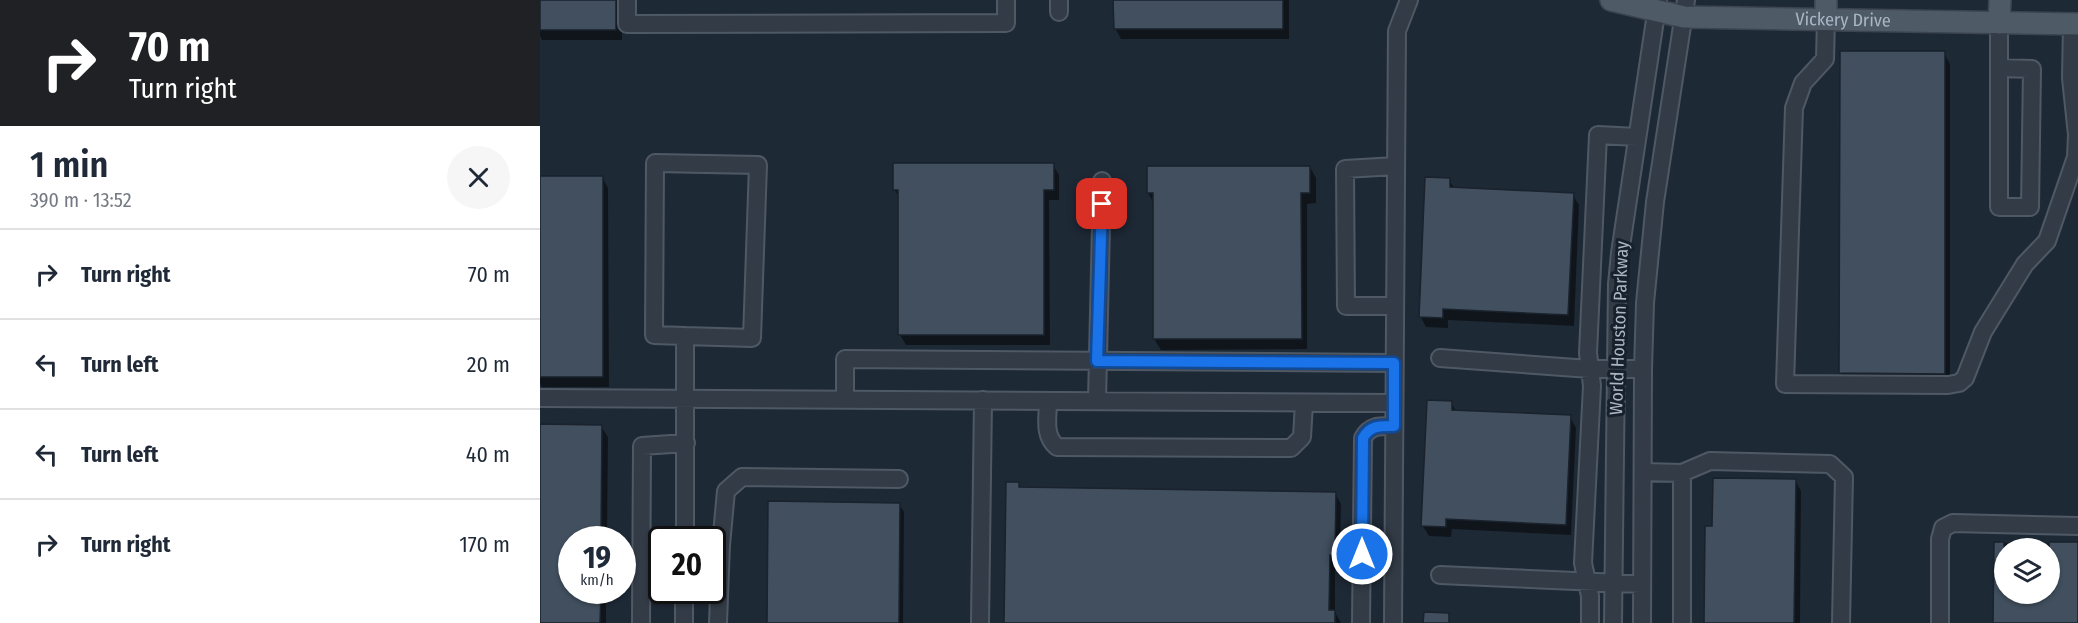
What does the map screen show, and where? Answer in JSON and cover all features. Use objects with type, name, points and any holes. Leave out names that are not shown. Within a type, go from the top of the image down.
[{"type":"main road","name":"Vickery Drive","points":[[1611,0],[1685,8],[1826,9],[2000,23],[2075,24]]},
{"type":"main road","points":[[2000,0],[2000,23]]},
{"type":"street","points":[[627,0],[627,24],[650,24],[1006,23],[1006,0]]},
{"type":"street","points":[[1393,623],[1397,31],[1409,0]]},
{"type":"street","name":"World Houston Parkway","points":[[1613,623],[1617,284],[1657,5]]},
{"type":"street","name":"World Houston Parkway","points":[[1642,623],[1643,369],[1648,256],[1685,8]]},
{"type":"street","points":[[1826,9],[1825,58],[1803,83],[1794,108],[1785,384],[1948,385],[1959,383],[1965,378],[1983,332],[2025,264],[2047,241],[2076,157],[2077,135],[2071,78],[2075,24]]},
{"type":"street","points":[[1999,68],[2032,69],[2030,207],[1999,207],[1999,68],[2000,23]]},
{"type":"street","points":[[1590,623],[1590,596],[1583,563],[1592,386],[1588,353],[1598,135],[1637,137]]},
{"type":"street","points":[[655,163],[758,165],[752,338],[686,336],[654,335],[655,163]]},
{"type":"street","points":[[1394,306],[1346,306],[1345,169],[1396,166]]},
{"type":"street","points":[[1097,401],[1102,181]]},
{"type":"street","points":[[1628,199],[1655,202]]},
{"type":"street","points":[[685,526],[686,336]]},
{"type":"street","points":[[1440,358],[1590,369],[1643,369]]},
{"type":"street","points":[[845,399],[845,359],[1394,363]]},
{"type":"street","points":[[540,398],[1394,403]]},
{"type":"street","points":[[980,623],[983,400]]},
{"type":"street","points":[[1048,401],[1048,436],[1057,447],[1292,448],[1302,437],[1304,403]]},
{"type":"street","points":[[1361,623],[1363,438],[1367,430],[1374,427],[1394,426]]},
{"type":"street","points":[[641,623],[642,446],[686,443]]},
{"type":"street","points":[[1643,472],[1682,473],[1710,461],[1830,464],[1844,477],[1840,623]]},
{"type":"street","points":[[1682,473],[1682,623]]},
{"type":"street","points":[[718,623],[726,491],[742,477],[899,478]]},
{"type":"street","points":[[1940,623],[1940,539],[1943,528],[1953,523],[2078,526]]},
{"type":"street","points":[[1440,575],[1642,584]]},
{"type":"street","points":[[684,604],[684,623]]},
{"type":"building","points":[[540,0],[616,0],[616,30],[540,30]]},
{"type":"building","points":[[1113,0],[1283,0],[1283,29],[1114,29]]},
{"type":"building","points":[[1840,51],[1945,51],[1945,374],[1839,373]]},
{"type":"building","points":[[893,163],[1054,163],[1054,190],[1044,190],[1044,335],[898,335],[898,190],[893,190]]},
{"type":"building","points":[[1147,166],[1310,166],[1310,193],[1301,193],[1302,339],[1153,339],[1153,193],[1147,193]]},
{"type":"building","points":[[540,176],[603,176],[603,377],[540,377]]},
{"type":"building","points":[[1425,177],[1450,178],[1450,187],[1574,193],[1568,315],[1443,309],[1443,318],[1419,317]]},
{"type":"building","points":[[1427,400],[1452,401],[1452,410],[1571,415],[1566,525],[1446,519],[1446,527],[1421,526]]},
{"type":"building","points":[[540,424],[602,425],[601,526],[558,526],[558,604],[601,604],[600,623],[540,623]]},
{"type":"building","points":[[1713,478],[1796,479],[1794,623],[1704,623],[1705,526],[1712,526]]},
{"type":"building","points":[[1006,482],[1019,482],[1019,487],[1336,492],[1335,555],[1330,555],[1329,610],[1335,610],[1335,623],[1004,623]]},
{"type":"building","points":[[768,501],[900,503],[899,623],[767,623]]},
{"type":"building","points":[[1994,542],[1994,604],[2060,604],[2060,542],[2078,542],[2078,623],[1993,623]]},
{"type":"building","points":[[1424,612],[1449,613],[1449,623],[1423,623]]},
{"type":"route","points":[[1102,204],[1097,361],[1394,363],[1394,426],[1374,427],[1367,430],[1363,438],[1362,554]]}]
